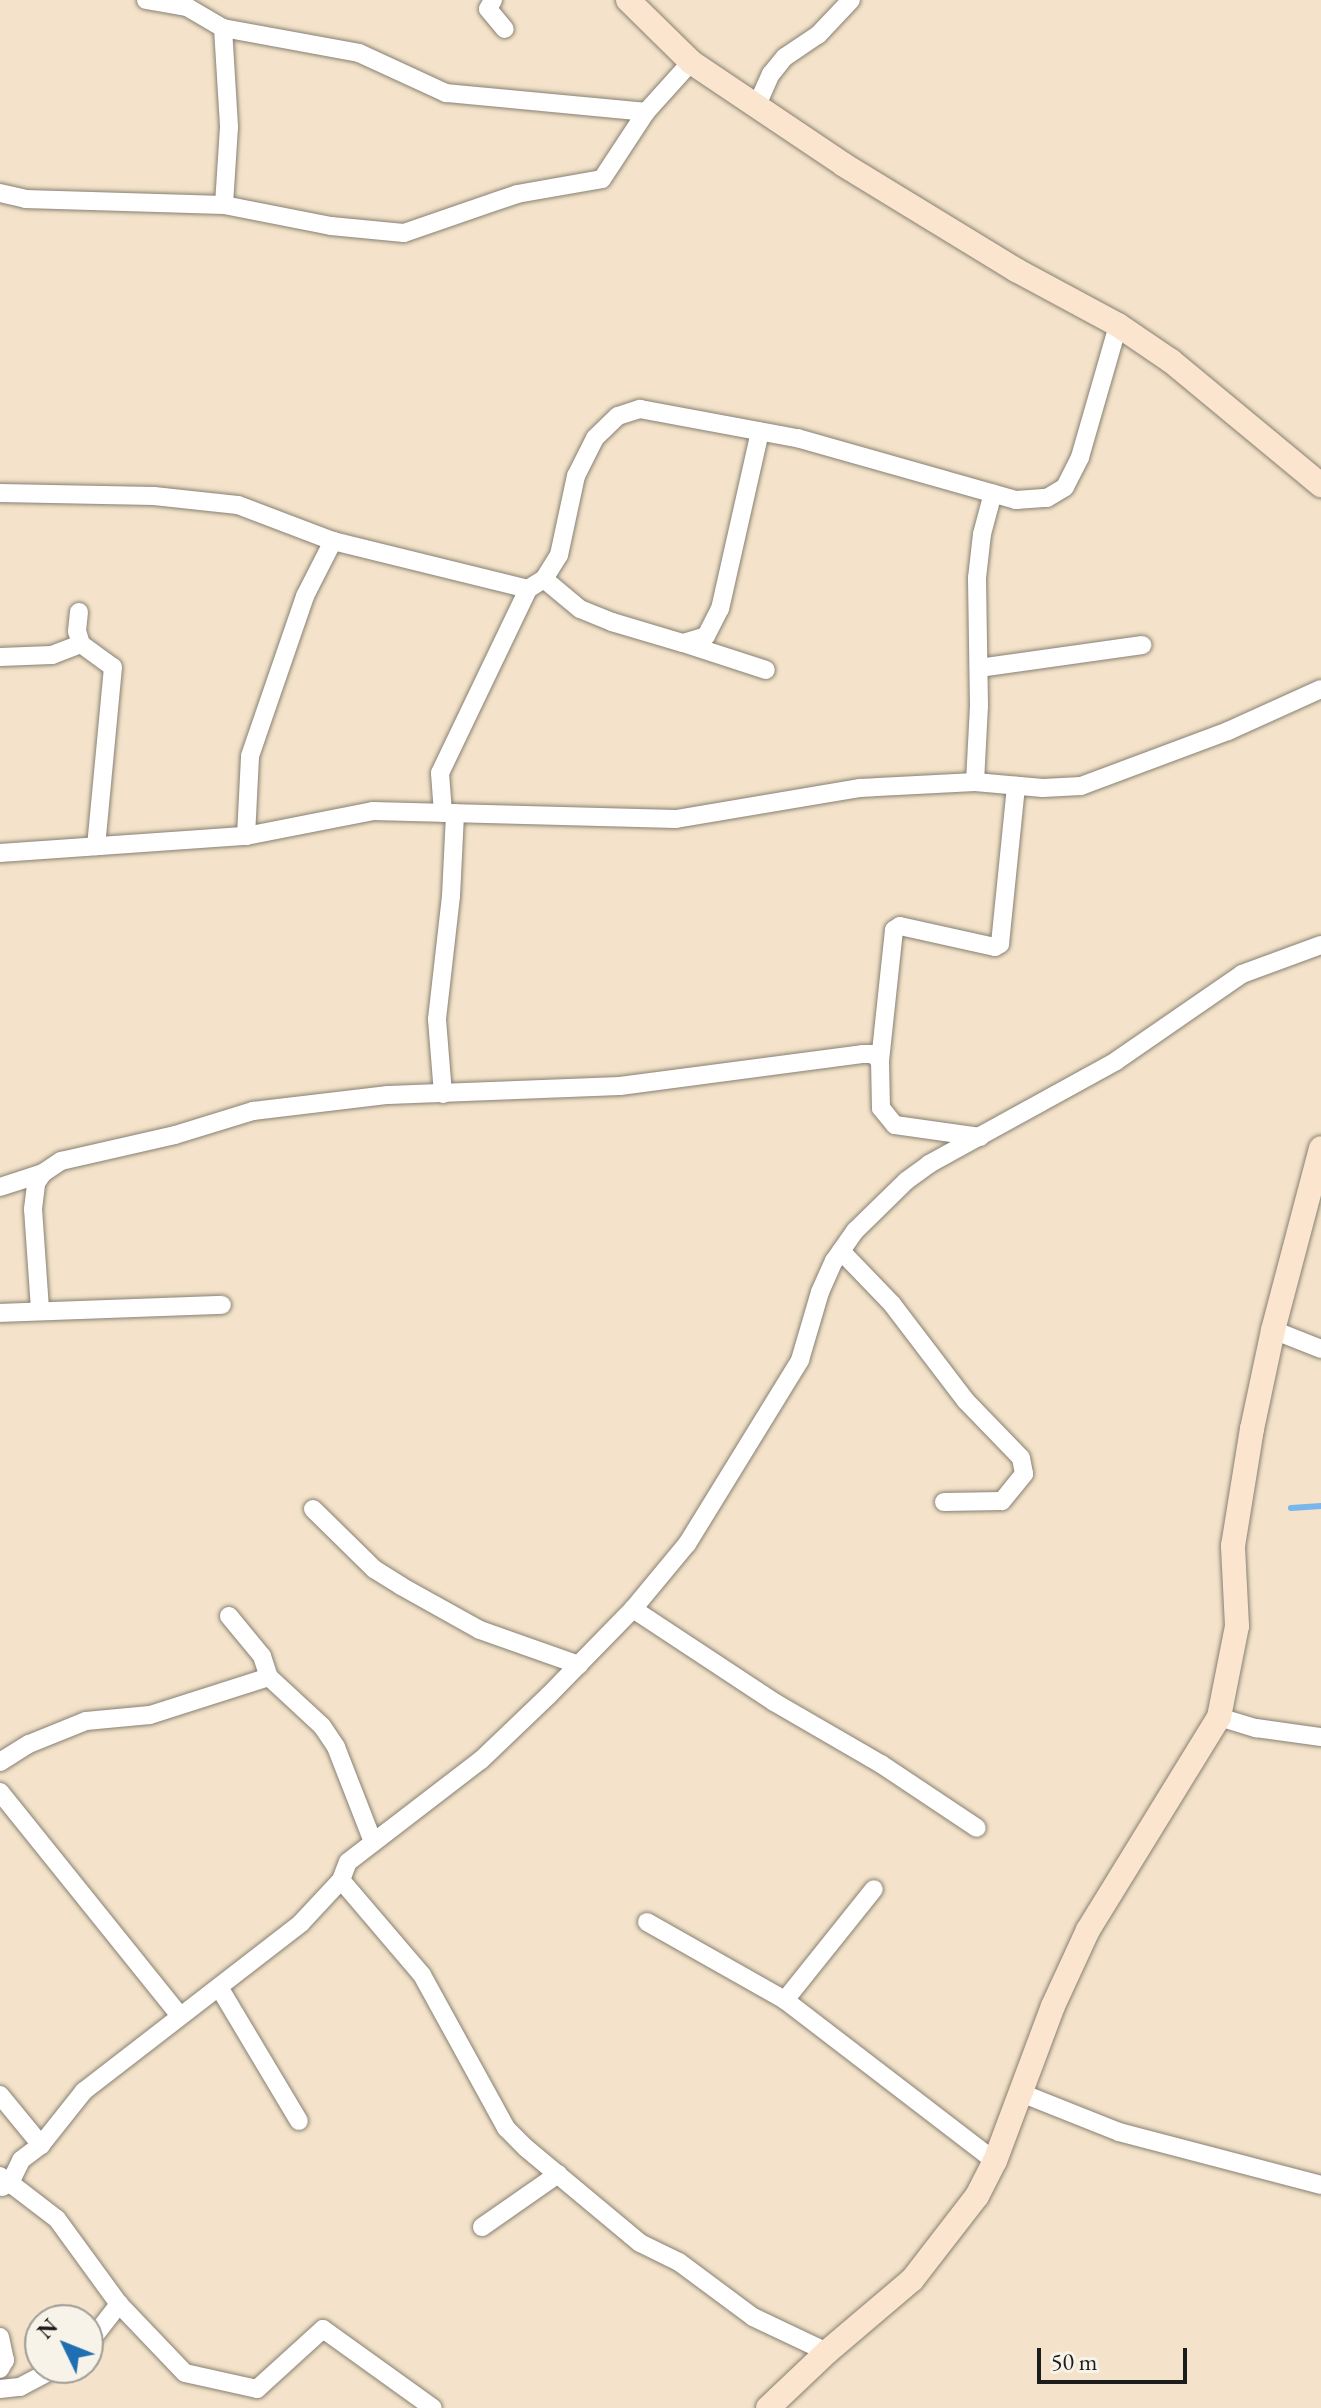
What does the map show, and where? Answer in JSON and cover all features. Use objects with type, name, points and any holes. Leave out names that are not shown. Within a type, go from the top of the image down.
[{"type":"street","points":[[146,0],[185,4],[223,28],[359,53],[446,93],[646,112]]},
{"type":"street","points":[[493,0],[488,9],[505,29]]},
{"type":"street","points":[[628,0],[691,62],[844,165],[1003,262],[1118,325],[1171,361],[1321,485]]},
{"type":"street","points":[[757,105],[771,74],[785,57],[818,35],[851,0]]},
{"type":"street","points":[[223,28],[229,127],[224,205]]},
{"type":"street","points":[[0,193],[25,199],[224,205],[331,226],[404,233],[517,194],[602,179],[646,112],[691,62]]},
{"type":"street","points":[[443,1094],[437,1019],[451,896],[449,813],[440,773],[536,584],[559,555],[576,476],[595,438],[618,416],[640,409],[760,431],[1016,500],[1047,498],[1065,487],[1080,457],[1118,325]]},
{"type":"street","points":[[683,643],[706,636],[720,609],[760,431]]},
{"type":"street","points":[[0,493],[91,492],[193,498],[238,505],[333,541],[536,584],[580,609],[612,622],[766,670]]},
{"type":"street","points":[[975,782],[979,668],[977,578],[982,534],[993,493]]},
{"type":"street","points":[[246,836],[250,756],[305,596],[333,541]]},
{"type":"street","points":[[79,612],[77,631],[81,644],[113,667],[96,846]]},
{"type":"street","points":[[0,657],[52,655],[81,644]]},
{"type":"street","points":[[979,668],[1142,645]]},
{"type":"street","points":[[0,853],[246,836],[373,811],[676,819],[860,788],[975,782],[1016,786],[1081,786],[1228,731],[1321,689]]},
{"type":"street","points":[[980,1137],[895,1125],[881,1108],[880,1061],[894,930],[900,926],[995,947],[1000,944],[1016,786]]},
{"type":"street","points":[[433,2408],[323,2329],[257,2389],[185,2373],[119,2304],[57,2219],[3,2182],[21,2160],[41,2145],[84,2091],[301,1923],[341,1880],[348,1862],[481,1760],[633,1609],[687,1544],[800,1360],[820,1292],[841,1251],[855,1231],[906,1181],[929,1164],[1116,1061],[1242,974],[1321,945]]},
{"type":"street","points":[[0,1187],[43,1173],[61,1161],[175,1135],[253,1111],[342,1099],[620,1086],[862,1054],[873,1054],[880,1061]]},
{"type":"street","points":[[768,2408],[827,2352],[912,2280],[977,2196],[995,2161],[1053,2006],[1088,1930],[1219,1717],[1237,1626],[1233,1546],[1237,1521],[1273,1330],[1321,1148]]},
{"type":"street","points":[[40,1309],[33,1209],[36,1183],[43,1173]]},
{"type":"street","points":[[841,1251],[892,1304],[966,1401],[1021,1458],[1024,1474],[1002,1501],[944,1502]]},
{"type":"street","points":[[0,1313],[40,1309],[222,1305]]},
{"type":"street","points":[[1273,1330],[1321,1349]]},
{"type":"street","points":[[313,1509],[374,1569],[401,1586],[480,1630],[579,1665]]},
{"type":"street","points":[[633,1609],[774,1702],[881,1764],[977,1828]]},
{"type":"street","points":[[229,1616],[262,1656],[269,1677],[322,1726],[336,1747],[373,1842]]},
{"type":"street","points":[[0,1762],[29,1744],[86,1721],[150,1715],[269,1677]]},
{"type":"street","points":[[1219,1717],[1256,1728],[1321,1737]]},
{"type":"street","points":[[0,1792],[180,2016]]},
{"type":"street","points":[[341,1880],[422,1975],[506,2128],[640,2243],[679,2262],[753,2317],[827,2352]]},
{"type":"street","points":[[785,2000],[874,1889]]},
{"type":"street","points":[[647,1922],[785,2000],[995,2161]]},
{"type":"street","points":[[219,1987],[299,2121]]},
{"type":"street","points":[[1021,2093],[1119,2132],[1321,2185]]},
{"type":"street","points":[[0,2095],[41,2145]]},
{"type":"street","points":[[482,2227],[558,2174]]},
{"type":"street","points":[[104,2323],[119,2304]]},
{"type":"street","points":[[0,2337],[5,2360],[0,2369]]},
{"type":"street","points":[[0,2389],[26,2384]]},
{"type":"waterway","points":[[1291,1508],[1321,1506]]}]
